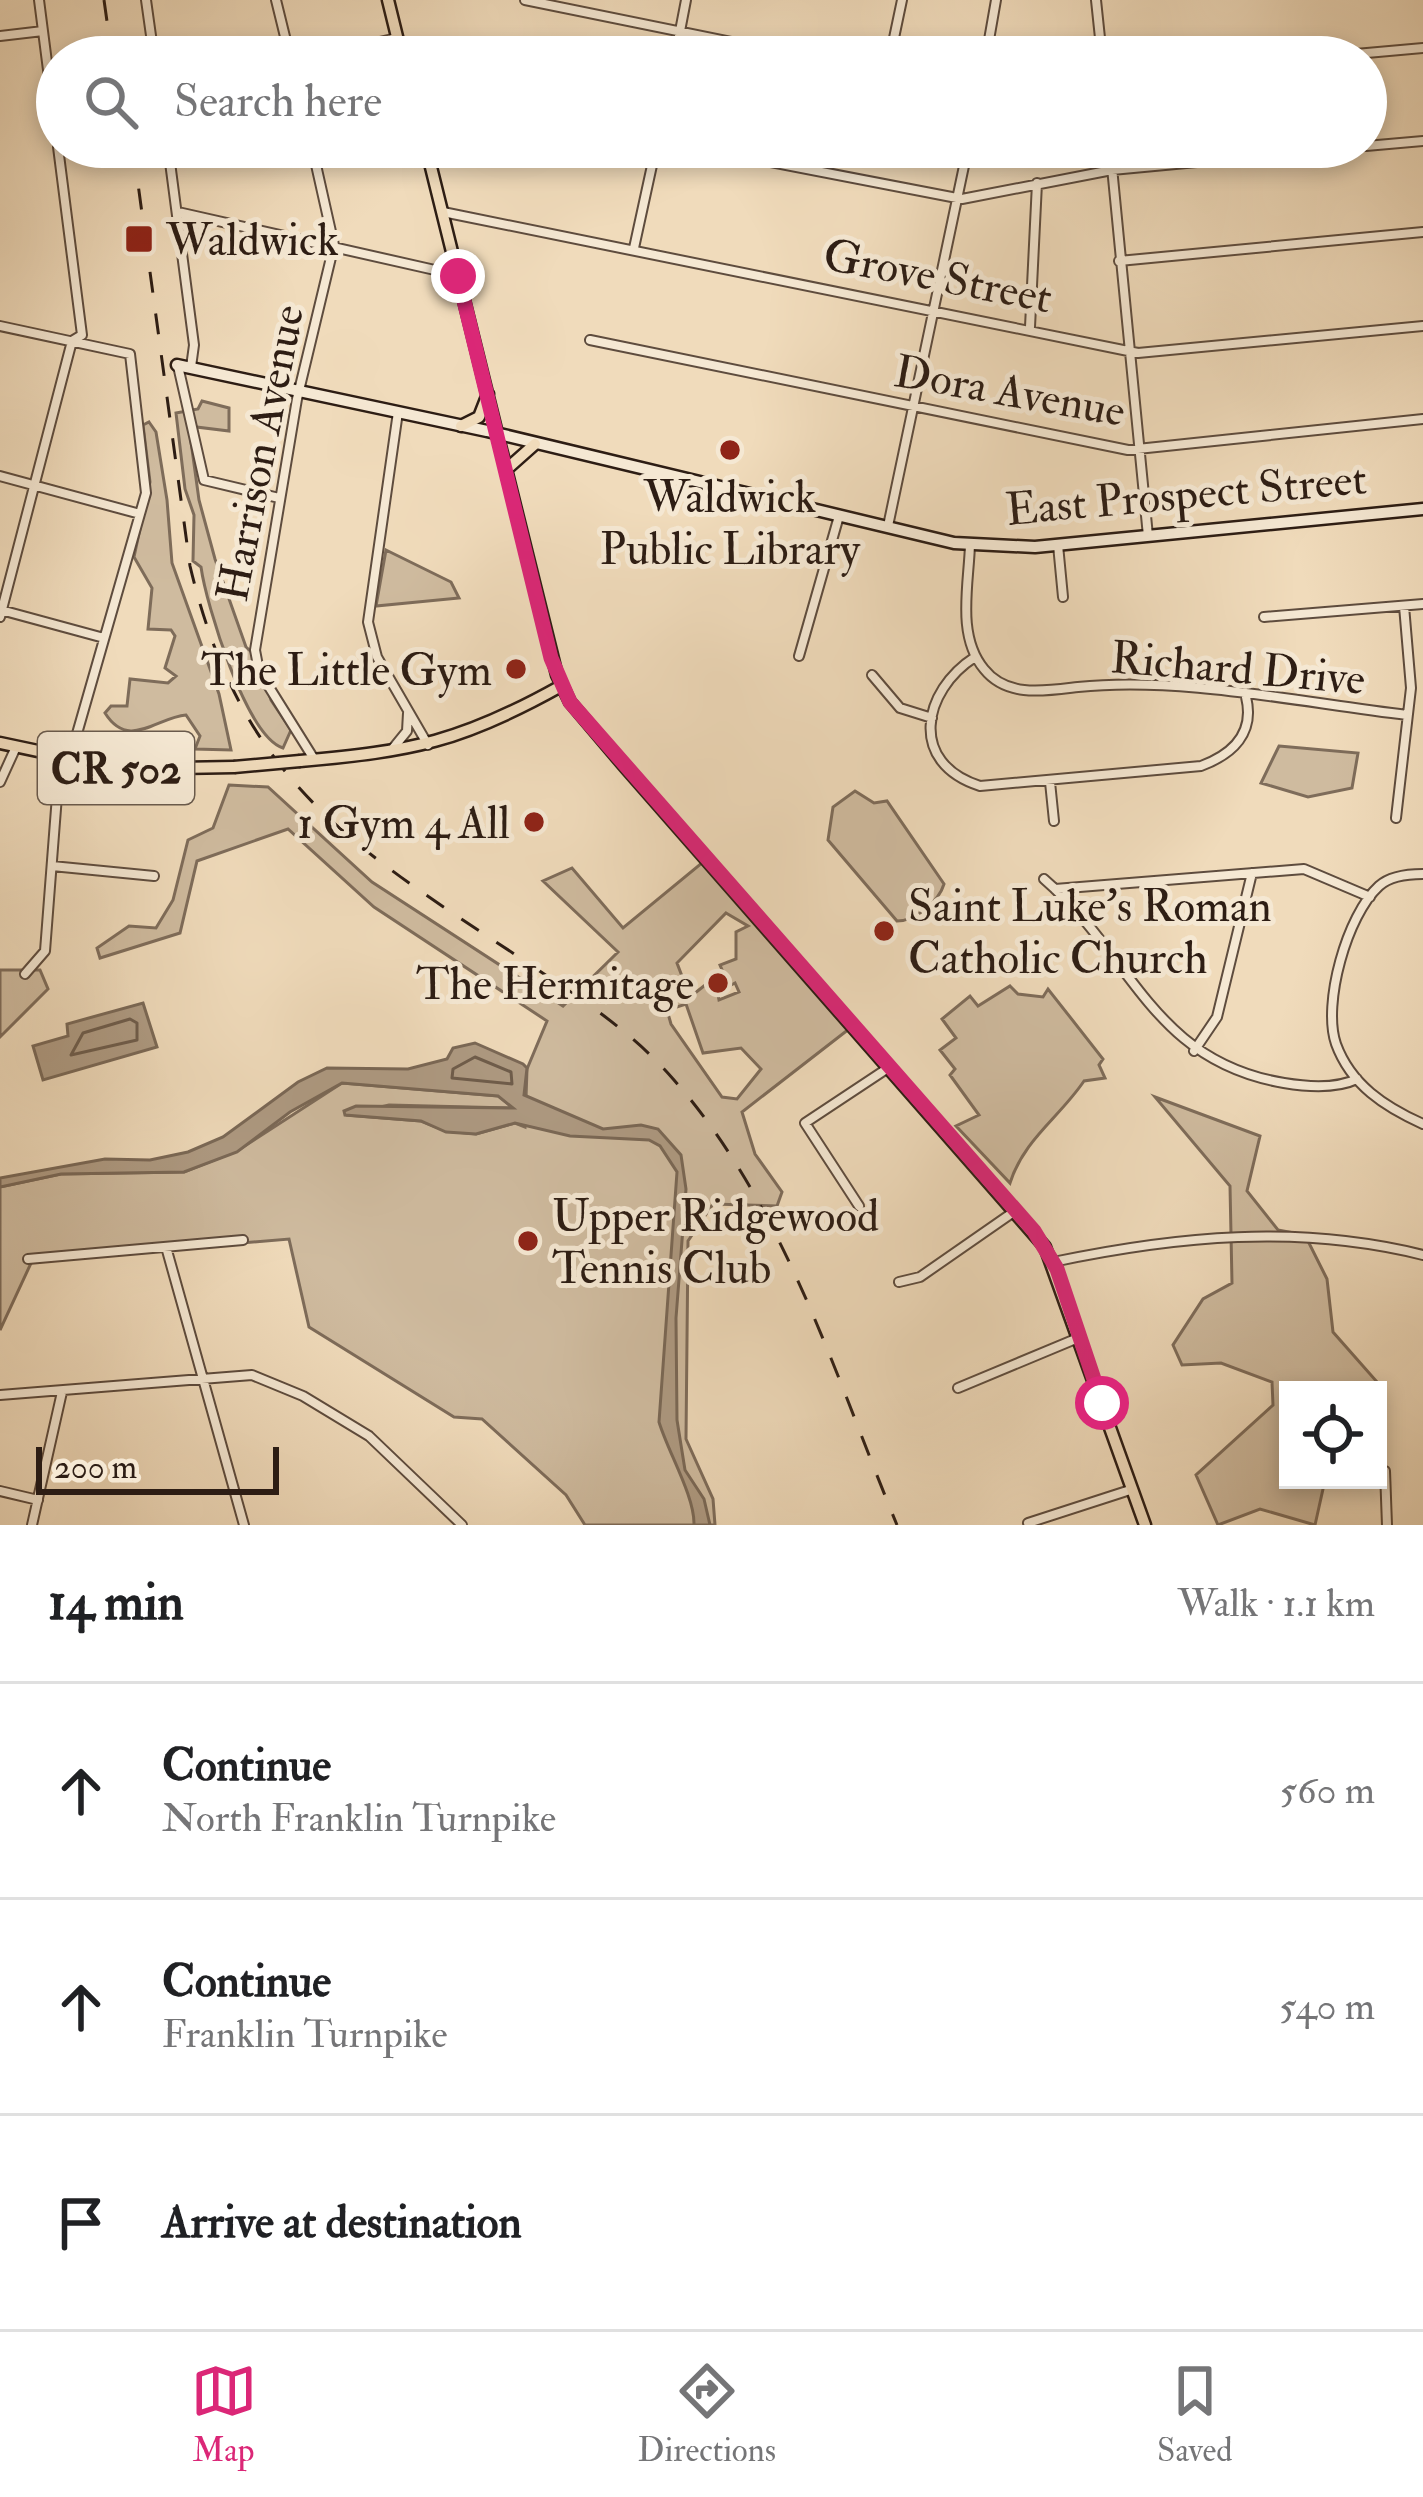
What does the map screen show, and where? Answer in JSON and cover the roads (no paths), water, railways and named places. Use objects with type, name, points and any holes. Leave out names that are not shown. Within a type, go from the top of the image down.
[{"type":"main road","points":[[388,0],[397,36]]},
{"type":"main road","points":[[431,168],[562,686],[711,865],[1016,1210],[1053,1262],[1145,1525]]},
{"type":"main road","points":[[460,426],[479,416],[489,391]]},
{"type":"main road","points":[[508,468],[535,443]]},
{"type":"main road","name":"CR 502","points":[[0,743],[147,771],[390,752],[429,746],[491,724],[562,686]]},
{"type":"street","points":[[39,0],[44,36]]},
{"type":"street","points":[[146,0],[151,36]]},
{"type":"street","points":[[276,0],[285,36]]},
{"type":"street","points":[[525,0],[700,36]]},
{"type":"street","points":[[679,36],[686,0]]},
{"type":"street","points":[[894,36],[902,0]]},
{"type":"street","points":[[990,36],[996,0]]},
{"type":"street","points":[[1096,0],[1100,36]]},
{"type":"street","points":[[0,36],[43,31]]},
{"type":"street","points":[[1387,51],[1423,48]]},
{"type":"street","points":[[1387,144],[1423,141]]},
{"type":"street","points":[[60,168],[82,335],[72,341],[1,612],[104,638]]},
{"type":"street","points":[[171,168],[194,345],[184,366],[204,480],[279,499]]},
{"type":"street","name":"Harrison Avenue","points":[[314,759],[256,661],[279,499],[334,245],[317,168]]},
{"type":"street","points":[[634,248],[651,168]]},
{"type":"street","points":[[799,168],[956,199],[1133,168]]},
{"type":"street","points":[[888,526],[963,168]]},
{"type":"street","points":[[1112,170],[1148,536]]},
{"type":"street","points":[[1030,327],[1037,183]]},
{"type":"street","points":[[178,212],[458,276]]},
{"type":"street","name":"Grove Street","points":[[442,212],[1030,327],[1138,353],[1423,326]]},
{"type":"street","points":[[1119,260],[1423,232]]},
{"type":"street","points":[[0,326],[130,354],[147,483],[104,638],[64,758],[45,951],[25,974]]},
{"type":"street","name":"Dora Avenue","points":[[590,340],[914,408],[1138,448],[1423,419]]},
{"type":"street","name":"East Prospect Street","points":[[184,366],[970,544],[1058,545],[1423,509]]},
{"type":"street","points":[[398,412],[368,622],[371,644],[429,746]]},
{"type":"street","points":[[0,476],[140,514]]},
{"type":"street","points":[[799,656],[839,514]]},
{"type":"street","points":[[970,544],[967,618],[975,657],[946,678],[932,718],[936,753],[956,776],[980,786],[1050,782],[1214,761],[1244,733],[1250,715],[1246,697]]},
{"type":"street","points":[[1058,545],[1063,597]]},
{"type":"street","points":[[1264,617],[1423,604]]},
{"type":"street","points":[[1396,818],[1411,688],[1404,606]]},
{"type":"street","name":"Richard Drive","points":[[975,657],[994,679],[1018,689],[1147,686],[1407,715]]},
{"type":"street","points":[[872,675],[900,708],[932,718]]},
{"type":"street","points":[[390,752],[407,731],[408,712]]},
{"type":"street","points":[[0,782],[16,747]]},
{"type":"street","points":[[1050,782],[1054,821]]},
{"type":"street","points":[[52,866],[154,876]]},
{"type":"street","points":[[1055,889],[1318,871],[1370,897]]},
{"type":"street","points":[[1194,1051],[1217,1017],[1252,873]]},
{"type":"street","points":[[1423,874],[1388,880],[1370,897],[1357,917],[1331,1000],[1336,1044],[1358,1078],[1390,1109],[1423,1124]]},
{"type":"street","points":[[1044,879],[1194,1051],[1219,1065],[1279,1082],[1319,1086],[1358,1078]]},
{"type":"street","points":[[860,1206],[806,1123],[890,1067]]},
{"type":"street","points":[[898,1282],[920,1277],[1016,1210]]},
{"type":"street","points":[[1053,1262],[1172,1240],[1246,1235],[1358,1242],[1423,1256]]},
{"type":"street","points":[[28,1259],[243,1240]]},
{"type":"street","points":[[166,1247],[244,1525]]},
{"type":"street","points":[[958,1388],[1080,1337]]},
{"type":"street","points":[[0,1395],[251,1375],[303,1396],[369,1436],[462,1525]]},
{"type":"street","points":[[32,1525],[62,1392]]},
{"type":"street","points":[[1386,1489],[1387,1525]]},
{"type":"street","points":[[1028,1523],[1130,1490]]},
{"type":"street","points":[[0,1491],[38,1500]]},
{"type":"water","points":[[143,1003],[157,1047],[43,1080],[33,1046],[68,1036],[67,1024]]},
{"type":"water","points":[[475,1043],[527,1068],[524,1095],[603,1129],[641,1125],[658,1129],[681,1155],[686,1189],[676,1318],[677,1420],[685,1470],[704,1499],[710,1525],[694,1525],[686,1488],[659,1422],[677,1172],[660,1146],[649,1140],[570,1136],[515,1123],[476,1134],[446,1132],[421,1121],[345,1115],[344,1111],[356,1106],[513,1108],[498,1096],[342,1083],[290,1112],[237,1152],[184,1172],[61,1174],[0,1187],[0,1178],[105,1159],[150,1160],[188,1152],[223,1137],[298,1082],[327,1068],[408,1069],[447,1059],[453,1048]]},
{"type":"railway","points":[[104,0],[109,36]]},
{"type":"railway","points":[[136,168],[190,566],[212,640],[240,702],[273,755],[356,843],[604,1016],[674,1080],[713,1129],[776,1236],[828,1350],[897,1525]]},
{"type":"place","name":"Waldwick","points":[[139,239]]},
{"type":"place","name":"Waldwick Public Library","points":[[730,450]]},
{"type":"place","name":"The Little Gym","points":[[516,669]]},
{"type":"place","name":"1 Gym 4 All","points":[[534,822]]},
{"type":"place","name":"Saint Luke's Roman Catholic Church","points":[[884,931]]},
{"type":"place","name":"The Hermitage","points":[[718,983]]},
{"type":"place","name":"Upper Ridgewood Tennis Club","points":[[528,1241]]}]
